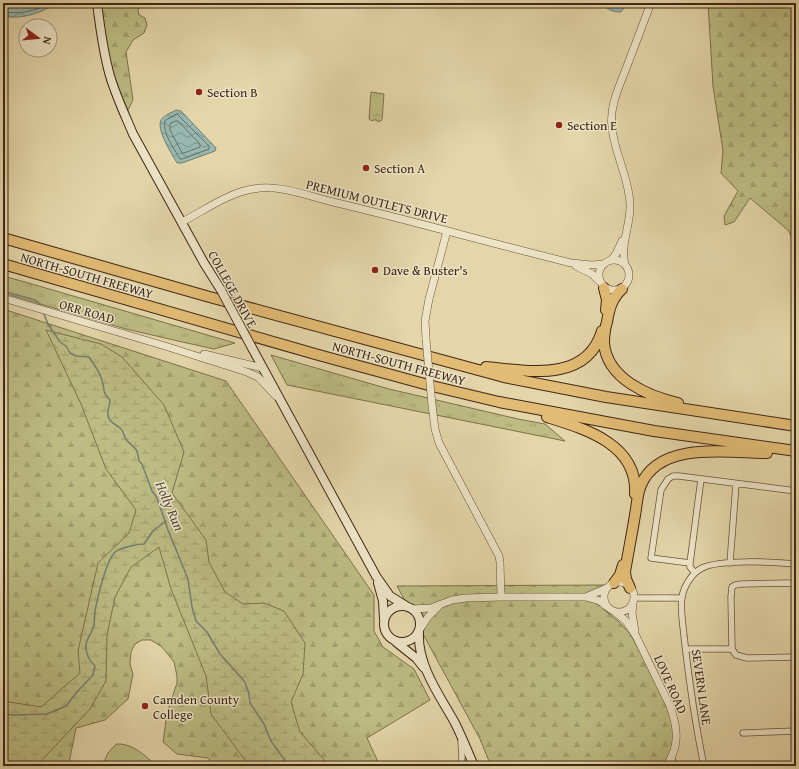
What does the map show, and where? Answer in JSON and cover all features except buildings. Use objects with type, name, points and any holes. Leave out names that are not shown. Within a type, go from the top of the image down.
[{"type":"highway","name":"NORTH-SOUTH FREEWAY","points":[[3,238],[213,298],[504,377],[599,396],[796,426]]},
{"type":"highway","name":"NORTH-SOUTH FREEWAY","points":[[3,264],[315,354],[432,386],[499,402],[654,431],[796,452]]},
{"type":"highway","points":[[454,363],[543,372],[560,369],[578,362],[590,353],[601,333],[607,306],[602,284]]},
{"type":"highway","points":[[622,289],[611,304],[604,341],[607,356],[616,370],[635,387],[647,393],[673,402],[734,417]]},
{"type":"highway","points":[[499,402],[587,430],[611,444],[628,462],[635,479],[635,494],[622,569],[620,576],[610,586]]},
{"type":"highway","points":[[630,588],[625,572],[638,494],[645,477],[653,469],[666,460],[693,452],[796,452]]},
{"type":"main road","name":"COLLEGE DRIVE","points":[[97,3],[110,75],[116,95],[133,134],[264,368],[376,576],[390,596],[409,608]]},
{"type":"main road","name":"COLLEGE DRIVE","points":[[376,576],[383,601],[384,623]]},
{"type":"main road","points":[[426,670],[419,643],[419,616],[409,608],[399,606],[392,609],[386,616],[384,623],[387,634],[416,658],[426,670],[460,735],[474,766]]},
{"type":"main road","points":[[395,641],[401,643],[409,642],[416,637],[420,630]]},
{"type":"main road","points":[[460,735],[468,766]]},
{"type":"street","points":[[627,228],[619,249],[611,260],[604,264],[599,271],[602,284],[613,291],[622,289],[627,283],[629,277],[623,254],[629,218],[630,197],[615,145],[611,124],[612,114],[617,92],[651,3]]},
{"type":"street","name":"PREMIUM OUTLETS DRIVE","points":[[182,222],[235,194],[254,189],[271,188],[286,190],[571,263],[592,265],[604,264]]},
{"type":"street","points":[[447,231],[429,299],[425,321],[435,429],[440,443],[499,556],[501,597]]},
{"type":"street","points":[[611,260],[617,260],[625,264]]},
{"type":"street","name":"PREMIUM OUTLETS DRIVE","points":[[571,263],[592,274],[602,284]]},
{"type":"street","name":"ORR ROAD","points":[[3,298],[253,374],[264,382],[283,403]]},
{"type":"street","name":"ORR ROAD","points":[[165,346],[264,368]]},
{"type":"street","points":[[690,563],[652,558],[661,490],[668,479],[673,476],[796,491]]},
{"type":"street","points":[[702,479],[690,563],[690,567],[694,573],[709,566],[730,563],[770,562],[796,564]]},
{"type":"street","points":[[730,563],[736,484]]},
{"type":"street","name":"SEVERN LANE","points":[[694,573],[688,582],[682,598],[694,718],[704,766]]},
{"type":"street","points":[[409,608],[431,608],[440,606],[452,600],[466,598],[586,597],[600,601],[615,612],[625,611],[630,607],[634,600],[633,592],[622,582],[586,597]]},
{"type":"street","points":[[796,585],[789,582],[735,585],[732,586],[731,597],[732,649],[736,655],[747,658],[796,657]]},
{"type":"street","points":[[606,606],[604,598],[610,586]]},
{"type":"street","points":[[634,600],[682,598]]},
{"type":"street","name":"LOVE ROAD","points":[[634,600],[632,616],[636,636]]},
{"type":"street","points":[[420,630],[428,617],[440,606]]},
{"type":"street","name":"LOVE ROAD","points":[[615,612],[626,621],[636,636],[670,706],[676,722],[677,739],[671,759],[666,766]]},
{"type":"street","points":[[686,650],[732,649]]},
{"type":"street","points":[[743,734],[796,731]]},
{"type":"street","points":[[460,735],[462,750],[461,766]]},
{"type":"street","points":[[671,759],[677,766]]},
{"type":"green space","points":[[97,3],[143,3],[138,10],[139,15],[145,18],[147,25],[144,33],[133,40],[126,52],[133,100],[125,116],[110,75]]},
{"type":"green space","points":[[708,3],[796,3],[796,250],[789,231],[750,198],[734,222],[725,225],[724,216],[738,191],[721,173],[723,151],[713,86]]},
{"type":"green space","points":[[371,92],[384,94],[382,120],[378,122],[377,120],[372,121],[369,119]]},
{"type":"green space","points":[[3,276],[235,343],[214,349],[126,329],[3,293]]},
{"type":"green space","points":[[3,309],[226,381],[374,595],[374,631],[383,647],[414,669],[430,700],[367,738],[380,766],[216,766],[208,758],[177,754],[163,742],[167,713],[177,683],[174,662],[162,647],[151,640],[142,640],[135,644],[131,652],[130,664],[133,674],[128,699],[105,720],[76,728],[69,763],[71,766],[3,766]]},
{"type":"green space","points":[[46,330],[101,344],[122,357],[164,405],[184,452],[172,493],[206,540],[209,562],[225,592],[243,604],[264,603],[284,611],[305,643],[303,674],[291,702],[300,732],[326,762],[332,766],[250,766],[245,760],[211,714],[206,676],[171,589],[159,547],[131,567],[115,597],[107,635],[106,681],[90,709],[39,763],[24,766],[3,766],[3,701],[41,707],[80,673],[78,651],[98,563],[129,533],[136,510],[106,469],[81,404]]},
{"type":"green space","points":[[271,355],[389,389],[545,424],[565,441],[287,385]]},
{"type":"green space","points":[[606,585],[603,609],[618,621],[631,635],[663,695],[674,725],[674,741],[666,763],[670,766],[491,766],[480,739],[397,586]]},
{"type":"green space","points":[[116,744],[122,744],[133,748],[157,766],[102,766],[108,753]]},
{"type":"water","points":[[3,3],[56,3],[38,13],[10,17],[3,16]]},
{"type":"water","points":[[602,3],[627,3],[621,12],[615,12],[610,10]]},
{"type":"water","points":[[176,110],[181,111],[216,148],[215,151],[182,163],[177,163],[165,142],[160,124],[164,117]]},
{"type":"waterway","name":"Holly Run","points":[[3,291],[35,300],[41,307]]},
{"type":"waterway","name":"Holly Run","points":[[43,312],[48,324],[60,342],[66,346],[70,353],[76,356],[89,357],[98,371],[105,393],[110,400],[108,412],[109,419],[121,429],[125,438],[136,449],[139,461],[142,464],[152,491],[157,498],[188,579],[192,607],[196,621],[207,632],[220,654],[245,682],[250,703],[264,724],[271,741],[289,766]]},
{"type":"waterway","points":[[3,714],[47,714],[66,706],[93,675],[95,666],[88,656],[86,644],[94,626],[98,598],[108,563],[115,552],[129,546],[144,544],[153,531],[166,521]]},
{"type":"place","name":"Section B","points":[[199,92]]},
{"type":"place","name":"Section E","points":[[559,125]]},
{"type":"place","name":"Section A","points":[[366,168]]},
{"type":"place","name":"Dave & Buster's","points":[[375,270]]},
{"type":"place","name":"Camden County College","points":[[145,706]]}]
